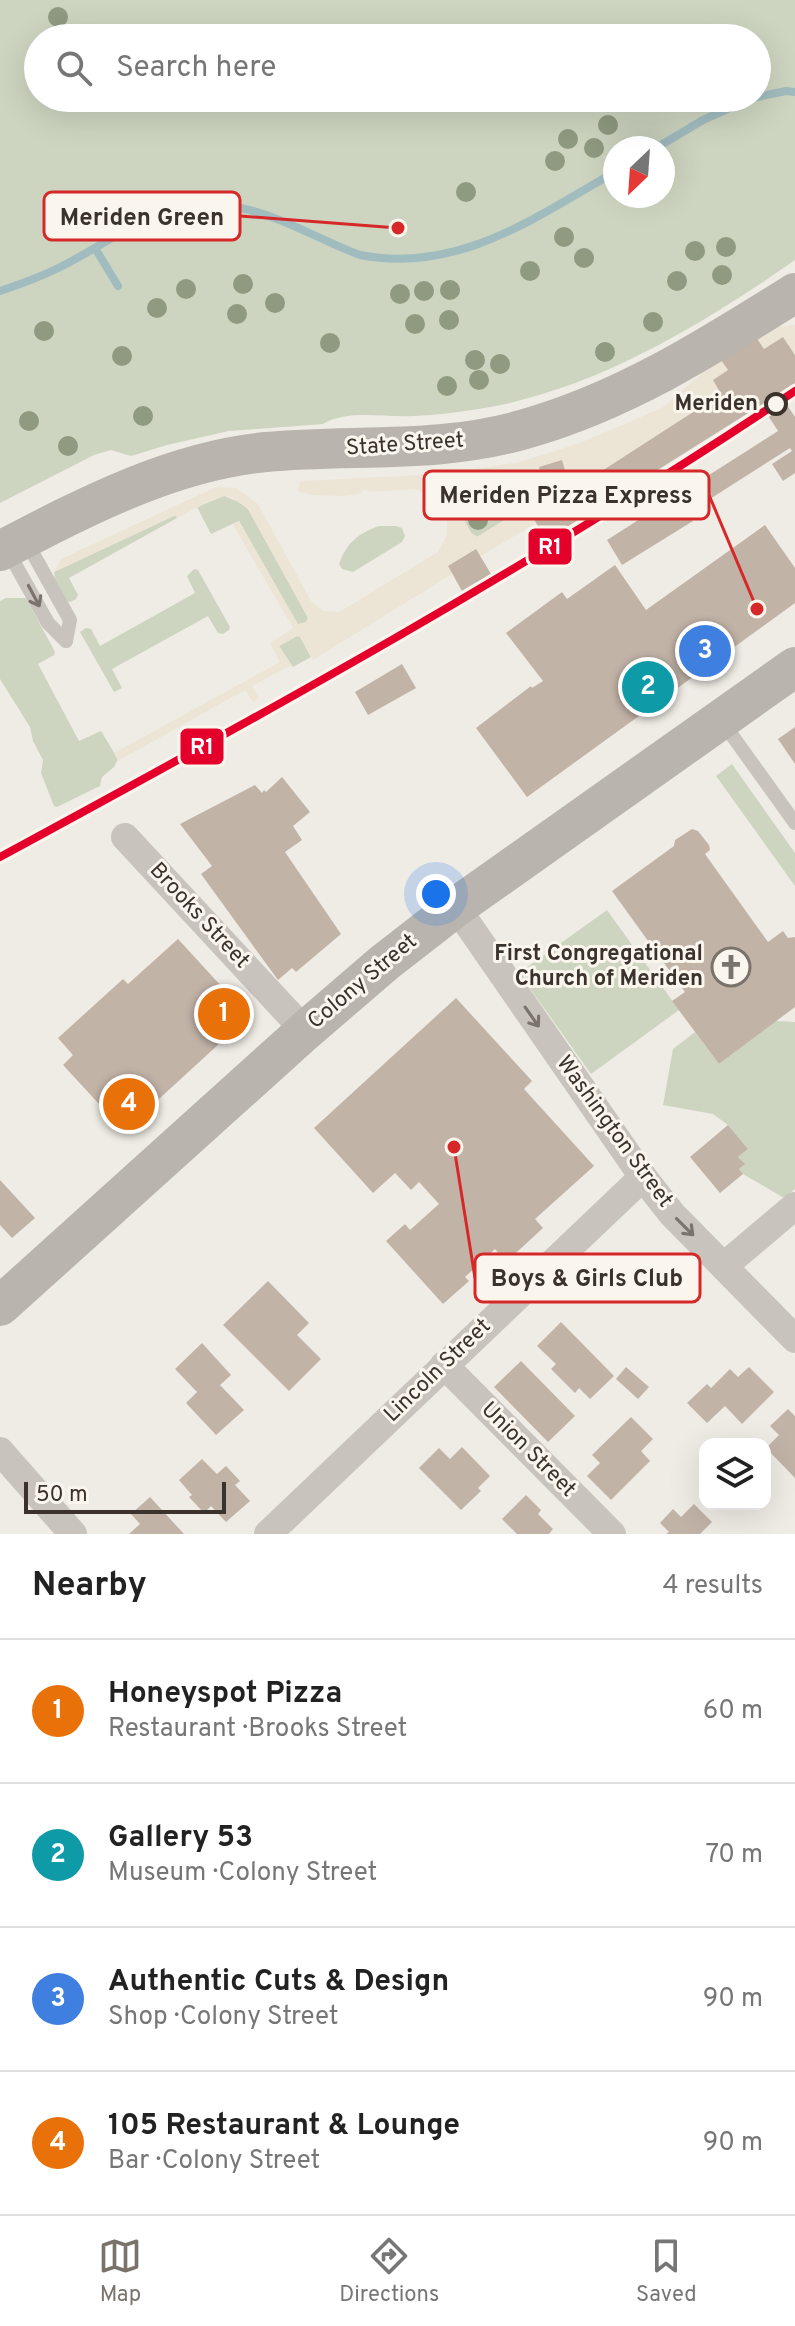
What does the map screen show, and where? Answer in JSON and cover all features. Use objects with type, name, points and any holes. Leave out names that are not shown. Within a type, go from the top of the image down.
[{"type":"main road","name":"State Street","points":[[10,546],[141,484],[215,461],[265,452],[441,445],[524,430],[635,387],[709,347],[795,293]]},
{"type":"main road","name":"Colony Street","points":[[0,1306],[384,963],[456,907],[795,667]]},
{"type":"street","name":"Brooks Street","points":[[125,837],[305,1031]]},
{"type":"street","name":"Washington Street","points":[[456,907],[643,1177],[672,1214],[795,1339]]},
{"type":"street","name":"Lincoln Street","points":[[268,1534],[643,1177]]},
{"type":"street","points":[[724,1266],[795,1206]]},
{"type":"street","name":"Union Street","points":[[444,1365],[612,1534]]},
{"type":"street","points":[[0,1451],[73,1534]]},
{"type":"lane","points":[[10,546],[70,620],[66,641],[48,623],[10,546]]},
{"type":"lane","points":[[721,720],[795,823]]},
{"type":"green space","points":[[0,0],[795,0],[795,260],[724,307],[608,370],[526,399],[449,413],[355,415],[323,424],[229,431],[131,456],[111,450],[94,455],[0,503]]},
{"type":"green space","points":[[566,470],[571,475],[570,480],[477,537],[471,533],[453,500],[458,493],[521,483]]},
{"type":"green space","points":[[224,496],[248,509],[306,614],[306,622],[299,625],[296,622],[239,521],[211,534],[197,507]]},
{"type":"green space","points":[[176,515],[177,518],[69,578],[78,595],[76,599],[67,601],[54,572]]},
{"type":"green space","points":[[379,526],[402,528],[405,536],[402,542],[353,572],[342,569],[339,564],[349,545],[365,532]]},
{"type":"green space","points":[[194,569],[198,570],[229,630],[218,633],[208,616],[112,669],[122,688],[114,692],[80,632],[91,629],[100,646],[195,593],[187,576]]},
{"type":"green space","points":[[26,598],[55,652],[38,664],[79,741],[101,731],[118,759],[102,777],[100,786],[57,807],[41,773],[43,760],[30,727],[0,679],[0,601]]},
{"type":"green space","points":[[299,635],[311,657],[293,667],[279,646]]},
{"type":"green space","points":[[732,764],[795,853],[795,886],[716,776]]},
{"type":"green space","points":[[607,910],[679,1010],[591,1074],[519,973]]},
{"type":"green space","points":[[776,1021],[795,1022],[795,1189],[784,1198],[739,1169],[744,1164],[738,1157],[748,1149],[728,1125],[713,1114],[663,1105],[673,1049],[695,1032],[719,1064]]},
{"type":"shaded area","points":[[795,325],[795,355],[783,337],[764,349],[756,337],[771,328]]},
{"type":"shaded area","points":[[721,360],[728,370],[713,380],[721,394],[532,515],[536,523],[481,556],[476,550],[448,566],[452,574],[313,660],[301,637],[296,636],[279,646],[291,665],[252,686],[259,698],[253,702],[245,690],[118,761],[114,753],[280,662],[270,643],[293,628],[233,525],[239,521],[298,624],[306,622],[308,618],[248,509],[231,497],[214,499],[177,518],[175,515],[54,572],[61,559],[216,487],[236,488],[258,504],[311,601],[323,611],[339,612],[438,552],[447,535],[447,518],[439,501],[415,489],[364,490],[341,496],[314,495],[299,492],[301,481],[442,474],[519,462],[577,444],[662,408]],"holes":[[[566,470],[571,475],[570,480],[477,537],[471,533],[453,500],[458,493],[521,483]]]},
{"type":"building","points":[[756,337],[764,349],[783,337],[795,355],[795,383],[779,393],[795,417],[795,473],[783,481],[772,464],[792,451],[790,448],[688,513],[693,521],[622,565],[607,540],[778,431],[761,405],[546,540],[532,516],[721,394],[713,380],[728,370],[721,360]]},
{"type":"building","points":[[562,460],[565,470],[542,477],[539,467]]},
{"type":"building","points":[[765,525],[795,568],[795,603],[527,797],[476,728],[531,686],[543,681],[506,633],[562,592],[567,599],[615,565],[646,610]]},
{"type":"building","points":[[476,549],[491,574],[462,591],[448,566]]},
{"type":"building","points":[[402,664],[416,688],[368,715],[355,692]]},
{"type":"building","points":[[795,727],[795,764],[778,739]]},
{"type":"building","points":[[282,777],[310,812],[293,826],[302,840],[285,852],[341,934],[296,972],[292,968],[278,980],[201,874],[212,866],[180,824],[255,785],[262,793],[264,790],[266,792]]},
{"type":"building","name":"First Congregational Church of Meriden","points":[[692,829],[698,831],[709,845],[710,850],[705,854],[768,942],[783,931],[788,938],[795,937],[795,1007],[719,1064],[672,1001],[685,992],[612,891],[674,846],[675,840]]},
{"type":"building","points":[[178,939],[245,1012],[244,1021],[124,1131],[63,1065],[73,1055],[58,1038],[123,979],[128,984]]},
{"type":"building","points":[[456,998],[532,1081],[524,1089],[594,1166],[535,1219],[543,1228],[506,1262],[495,1249],[465,1277],[469,1281],[443,1304],[386,1241],[405,1224],[410,1230],[439,1204],[419,1182],[411,1190],[395,1173],[373,1193],[314,1128]]},
{"type":"building","points":[[728,1125],[748,1149],[738,1157],[745,1164],[739,1169],[743,1174],[720,1193],[690,1157]]},
{"type":"building","points":[[0,1180],[35,1218],[12,1238],[0,1225]]},
{"type":"building","points":[[268,1281],[309,1323],[297,1335],[321,1359],[289,1391],[223,1325]]},
{"type":"building","points":[[561,1322],[614,1376],[590,1399],[579,1388],[575,1393],[551,1369],[556,1364],[537,1346]]},
{"type":"building","points":[[202,1343],[231,1375],[220,1385],[244,1410],[216,1435],[186,1403],[197,1392],[175,1369]]},
{"type":"building","points":[[521,1361],[575,1416],[548,1442],[494,1387]]},
{"type":"building","points":[[626,1367],[649,1387],[638,1399],[616,1379]]},
{"type":"building","points":[[749,1367],[774,1392],[742,1424],[725,1406],[707,1423],[687,1403],[707,1384],[711,1388],[730,1369],[738,1377]]},
{"type":"building","points":[[788,1409],[795,1416],[795,1478],[771,1453],[771,1443],[779,1435],[770,1426]]},
{"type":"building","points":[[631,1417],[653,1439],[641,1451],[650,1461],[611,1500],[587,1476],[600,1463],[592,1455]]},
{"type":"building","points":[[462,1447],[490,1476],[478,1488],[481,1491],[461,1510],[419,1468],[439,1448],[450,1459]]},
{"type":"building","points":[[202,1459],[217,1474],[226,1466],[240,1481],[235,1485],[250,1501],[226,1522],[211,1506],[204,1513],[179,1480]]},
{"type":"building","points":[[526,1495],[541,1510],[538,1514],[553,1529],[549,1534],[517,1534],[502,1519]]},
{"type":"building","points":[[150,1497],[184,1534],[129,1534],[140,1524],[131,1514]]},
{"type":"building","points":[[694,1504],[712,1522],[700,1534],[666,1534],[669,1532],[660,1523],[673,1509],[681,1517]]},
{"type":"waterway","points":[[771,94],[795,92]]},
{"type":"waterway","points":[[675,137],[721,112]]},
{"type":"waterway","points":[[0,291],[60,267],[131,227],[172,210],[218,205],[245,209],[289,224],[360,255],[396,259],[430,257],[494,238],[603,179]]},
{"type":"waterway","points":[[95,248],[118,286]]},
{"type":"transit line","name":"R1","points":[[0,857],[202,747],[503,575],[795,391]]},
{"type":"place","name":"Meriden Green","points":[[398,228]]},
{"type":"place","name":"Meriden","points":[[776,404]]},
{"type":"place","name":"Meriden Pizza Express","points":[[757,609]]},
{"type":"place","name":"Authentic Cuts & Design","points":[[705,651]]},
{"type":"place","name":"Gallery 53","points":[[648,687]]},
{"type":"place","name":"First Congregational Church of Meriden","points":[[731,967]]},
{"type":"place","name":"Honeyspot Pizza","points":[[224,1014]]},
{"type":"place","name":"105 Restaurant & Lounge","points":[[129,1104]]},
{"type":"place","name":"Boys & Girls Club","points":[[454,1147]]}]
